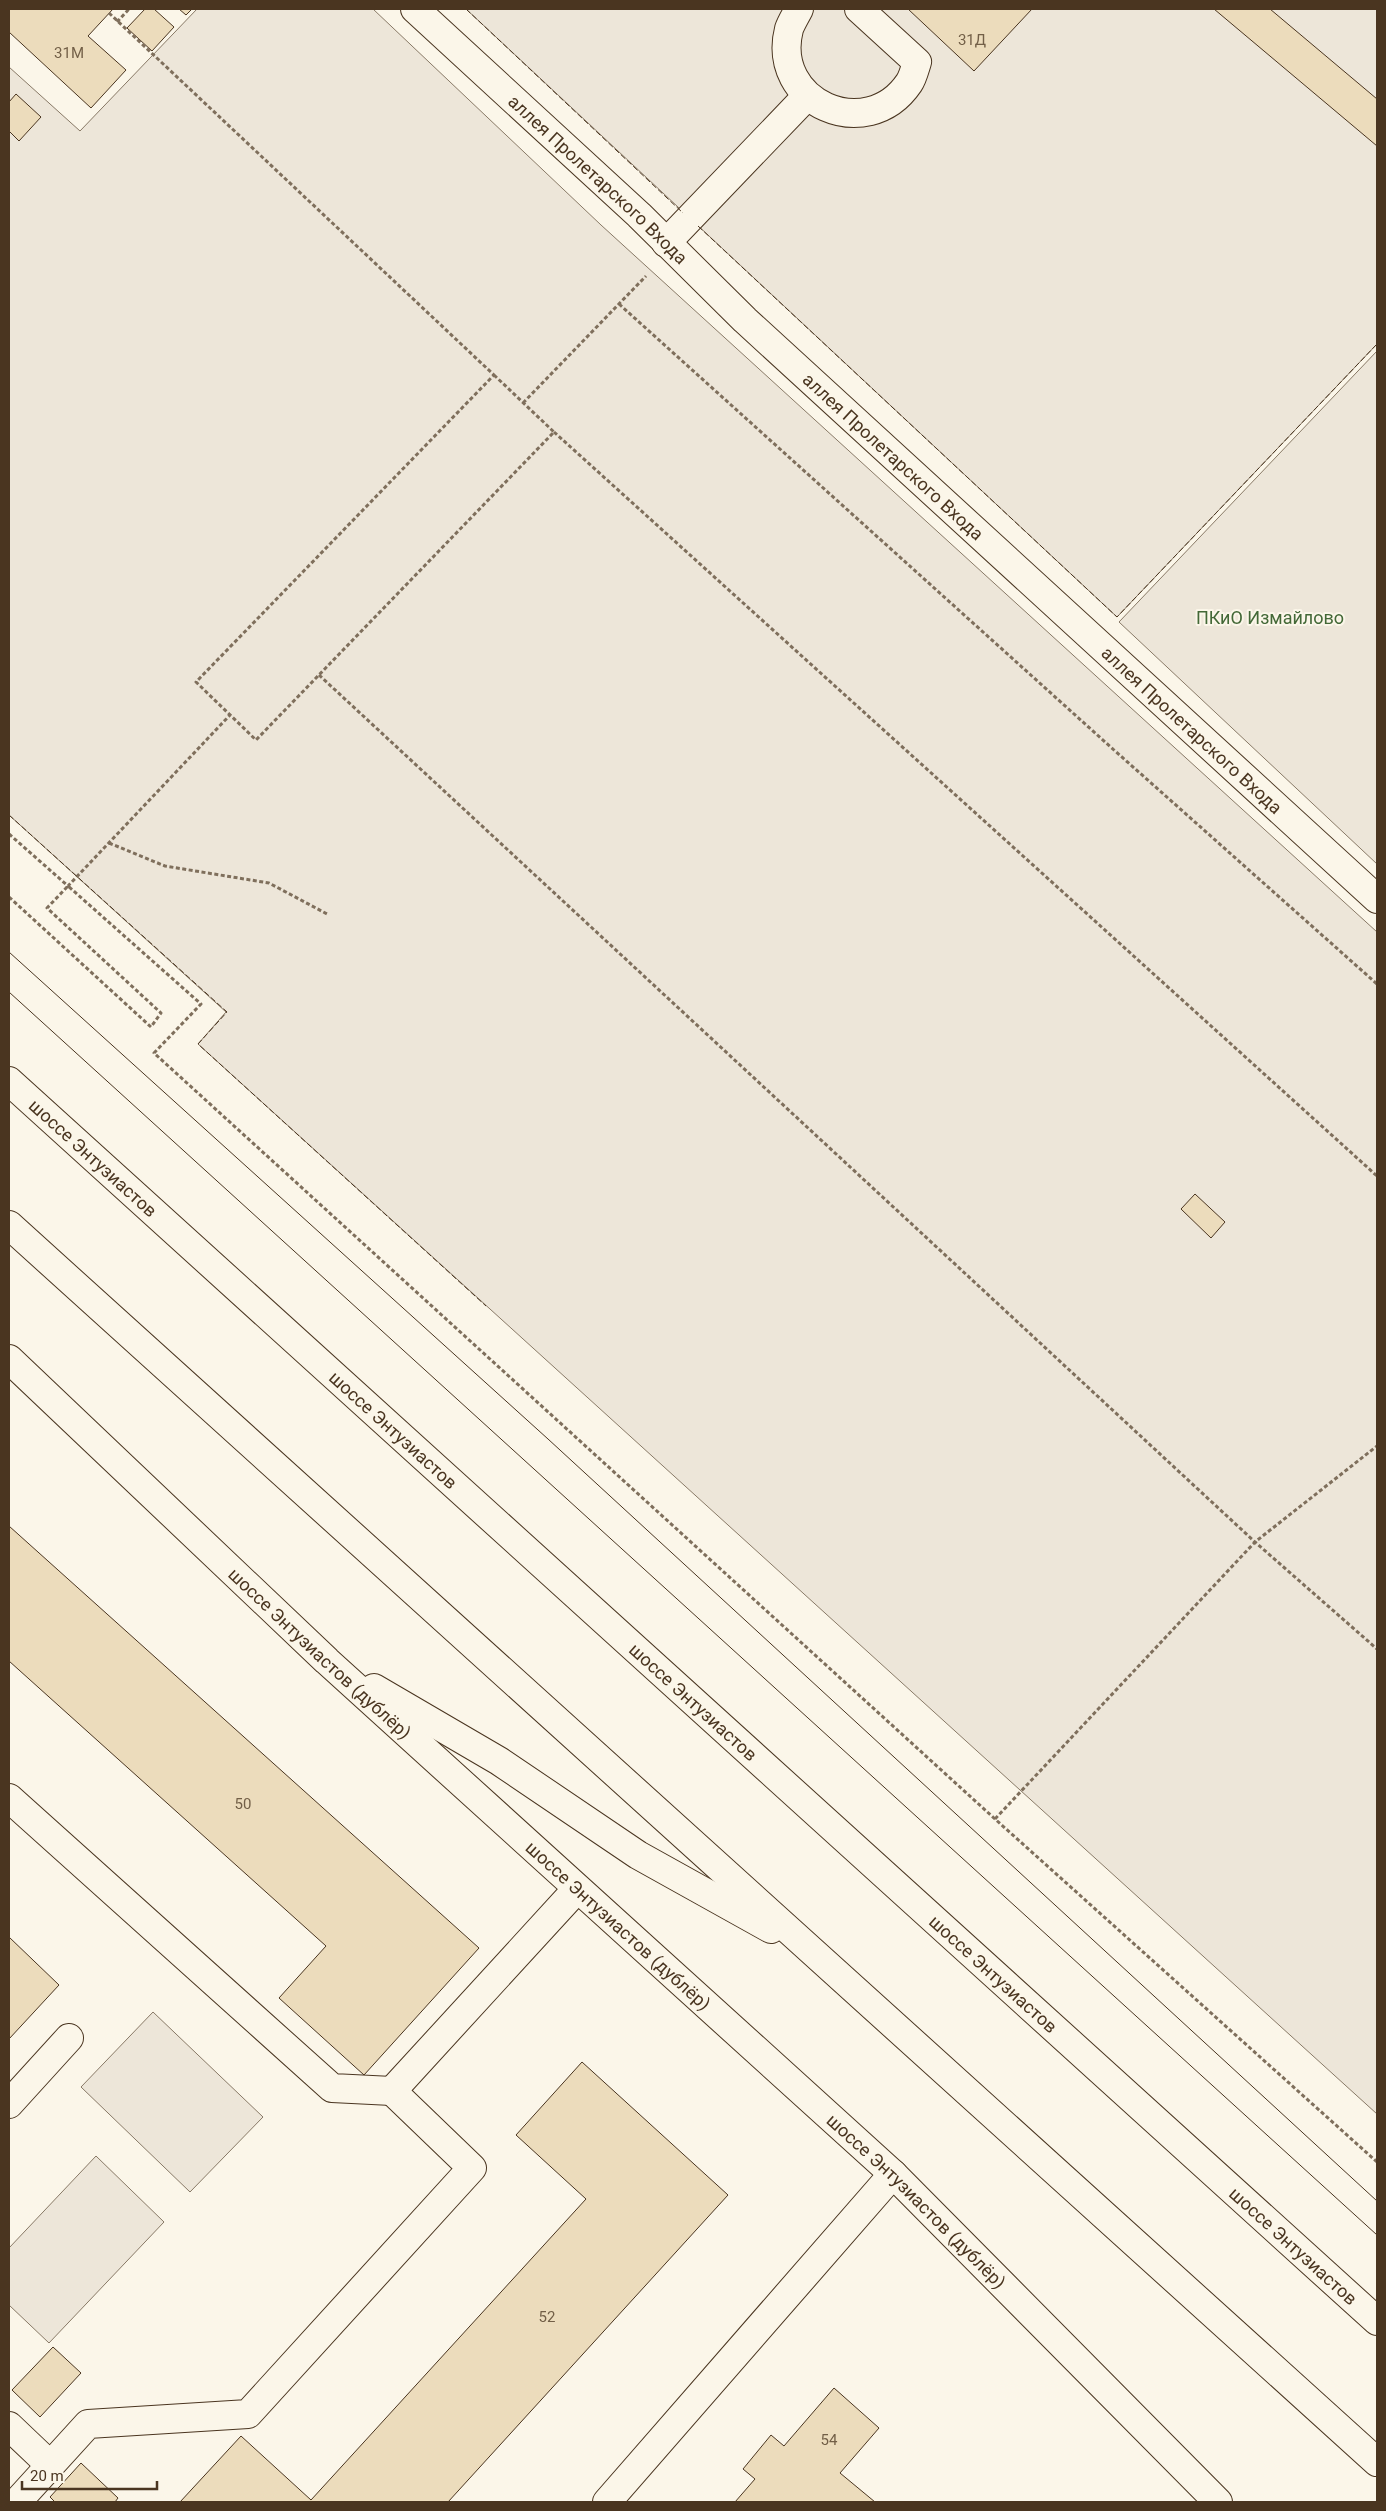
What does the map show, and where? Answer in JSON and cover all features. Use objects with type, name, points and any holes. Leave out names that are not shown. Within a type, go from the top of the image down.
[{"type":"main road","name":"аллея Пролетарского Входа","points":[[415,9],[666,243],[745,320],[1377,900]]},
{"type":"main road","points":[[799,9],[789,29],[787,58],[793,77],[807,96],[826,108],[849,114],[871,111],[892,101],[909,83],[917,62],[859,9]]},
{"type":"main road","points":[[666,243],[807,96]]},
{"type":"main road","name":"шоссе Энтузиастов","points":[[9,1081],[1377,2321]]},
{"type":"main road","points":[[9,1225],[1377,2462]]},
{"type":"main road","name":"шоссе Энтузиастов (дублёр)","points":[[9,1359],[327,1661],[893,2174],[1218,2502]]},
{"type":"main road","points":[[327,1661],[499,1761],[638,1855],[815,1954]]},
{"type":"main road","points":[[9,1798],[332,2088],[392,2091],[472,2168],[248,2414],[88,2424],[17,2502]]},
{"type":"main road","points":[[392,2091],[577,1889]]},
{"type":"main road","points":[[9,2104],[69,2038]]},
{"type":"main road","points":[[607,2502],[893,2174]]},
{"type":"main road","points":[[9,2426],[50,2465]]},
{"type":"path","points":[[117,22],[129,9]]},
{"type":"path","points":[[109,13],[554,432],[1377,1176]]},
{"type":"path","points":[[523,402],[649,272]]},
{"type":"path","points":[[618,304],[1106,744],[1377,984]]},
{"type":"path","points":[[494,374],[196,682],[230,715],[256,740],[554,432]]},
{"type":"path","points":[[319,675],[1255,1542],[1377,1649]]},
{"type":"path","points":[[9,897],[151,1027],[161,1013],[47,908],[230,715]]},
{"type":"path","points":[[9,834],[201,1004],[154,1053],[995,1819],[1377,2162]]},
{"type":"path","points":[[109,843],[165,866],[269,883],[329,915]]},
{"type":"path","points":[[995,1819],[1255,1542],[1377,1446]]},
{"type":"green space","points":[[197,9],[373,9],[601,225],[1377,932],[1377,2114],[198,1044],[226,1012],[9,815],[9,67],[80,131]]},
{"type":"green space","points":[[466,9],[1377,9],[1377,344],[1117,617]]},
{"type":"green space","name":"ПКиО Измайлово","points":[[1377,351],[1377,864],[1119,622]]},
{"type":"green space","points":[[153,2012],[263,2117],[190,2192],[81,2087]]},
{"type":"green space","points":[[96,2156],[164,2222],[49,2343],[9,2305],[9,2248]]},
{"type":"building","points":[[9,9],[113,9],[88,36],[126,70],[91,108],[9,32]]},
{"type":"building","points":[[145,9],[154,9],[174,27],[152,51],[127,28]]},
{"type":"building","points":[[179,9],[192,9],[186,15]]},
{"type":"building","points":[[908,9],[1032,9],[974,71]]},
{"type":"building","points":[[1214,9],[1270,9],[1377,99],[1377,146]]},
{"type":"building","points":[[16,94],[41,117],[19,141],[9,131],[9,102]]},
{"type":"building","points":[[1195,1194],[1225,1222],[1211,1238],[1181,1209]]},
{"type":"building","points":[[9,1526],[479,1948],[364,2075],[279,1998],[326,1946],[9,1661]]},
{"type":"building","points":[[9,1937],[59,1985],[9,2039]]},
{"type":"building","points":[[582,2062],[728,2195],[448,2502],[180,2502],[241,2436],[311,2500],[586,2199],[516,2135]]},
{"type":"building","points":[[53,2347],[81,2373],[40,2417],[12,2390]]},
{"type":"building","points":[[834,2388],[879,2428],[840,2473],[875,2502],[735,2502],[755,2479],[743,2469],[771,2435],[784,2446]]},
{"type":"building","points":[[81,2463],[118,2498],[115,2502],[55,2502],[50,2497]]},
{"type":"tram line","points":[[9,952],[548,1439],[1377,2201]]},
{"type":"tram line","points":[[9,992],[1377,2235]]},
{"type":"fence","points":[[466,9],[683,213]]},
{"type":"fence","points":[[698,226],[1117,617],[1377,344]]},
{"type":"fence","points":[[9,815],[227,1012],[198,1044],[486,1306]]}]
